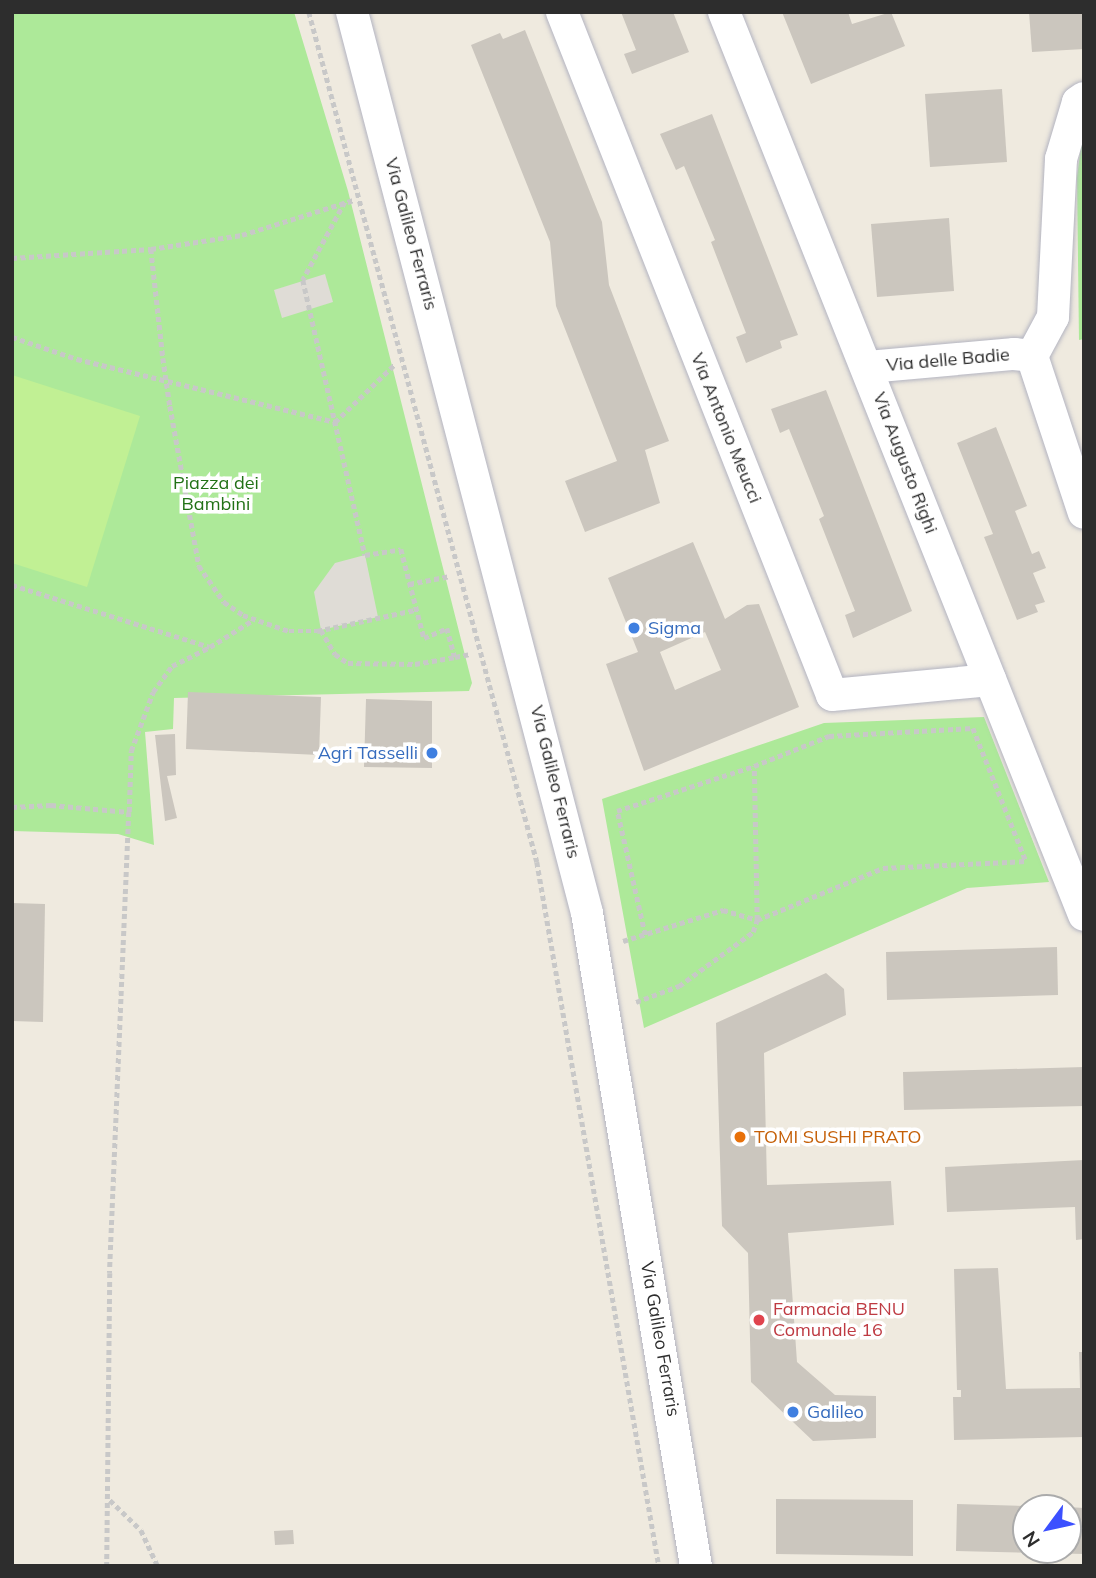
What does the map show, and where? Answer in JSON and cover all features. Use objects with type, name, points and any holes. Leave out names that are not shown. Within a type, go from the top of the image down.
[{"type":"street","name":"Via Galileo Ferraris","points":[[352,12],[587,913],[696,1566]]},
{"type":"street","name":"Via Antonio Meucci","points":[[562,12],[832,695],[990,680]]},
{"type":"street","name":"Via Augusto Righi","points":[[724,12],[1084,915]]},
{"type":"street","points":[[730,12],[741,56]]},
{"type":"street","points":[[1032,356],[1053,317],[1061,159],[1078,102],[1084,98]]},
{"type":"street","name":"Via delle Badie","points":[[868,368],[1014,354],[1032,356],[1084,513]]},
{"type":"path","points":[[309,12],[537,862],[659,1566]]},
{"type":"path","points":[[12,258],[151,248],[242,235],[354,200]]},
{"type":"path","points":[[345,202],[303,281],[366,555],[401,549],[424,638],[447,628],[455,657]]},
{"type":"path","points":[[151,248],[170,406],[199,566],[214,592],[235,610],[289,631],[321,630],[415,610]]},
{"type":"path","points":[[12,337],[77,359],[335,422]]},
{"type":"path","points":[[335,422],[395,364]]},
{"type":"path","points":[[409,584],[450,576]]},
{"type":"path","points":[[12,585],[210,647]]},
{"type":"path","points":[[107,1566],[110,1499],[110,1273],[131,751],[153,692],[172,666],[210,647],[254,619]]},
{"type":"path","points":[[321,630],[335,654],[348,663],[415,664],[470,654]]},
{"type":"path","points":[[645,934],[617,811],[754,766],[829,736],[973,728],[1026,861]]},
{"type":"path","points":[[636,1002],[679,986],[753,932],[757,920],[754,766]]},
{"type":"path","points":[[12,807],[51,805],[129,811]]},
{"type":"path","points":[[623,941],[723,910],[757,920],[883,868],[1062,861]]},
{"type":"path","points":[[110,1499],[141,1531],[158,1566]]},
{"type":"green space","name":"Piazza dei Bambini","points":[[12,12],[294,12],[348,191],[472,683],[469,691],[174,698],[173,729],[145,732],[154,845],[118,834],[12,831]]},
{"type":"green space","points":[[1084,123],[1084,339],[1079,340],[1077,177]]},
{"type":"green space","points":[[12,375],[140,416],[87,587],[12,563]]},
{"type":"green space","points":[[984,717],[1049,882],[967,888],[644,1028],[602,799],[824,723]]},
{"type":"shaded area","points":[[325,274],[333,302],[282,318],[274,290]]},
{"type":"shaded area","points":[[365,555],[378,617],[321,630],[314,592],[335,563]]},
{"type":"building","points":[[621,12],[673,12],[689,52],[632,74],[624,54],[636,50]]},
{"type":"building","points":[[782,12],[848,12],[852,24],[891,12],[905,46],[811,84]]},
{"type":"building","points":[[1029,12],[1084,12],[1084,49],[1032,52]]},
{"type":"building","points":[[525,30],[602,222],[609,285],[669,441],[645,450],[660,503],[585,532],[565,481],[617,461],[556,306],[550,242],[471,45],[500,33],[503,39]]},
{"type":"building","points":[[1002,89],[1007,162],[930,167],[925,94]]},
{"type":"building","points":[[712,114],[798,335],[780,341],[782,348],[746,363],[736,337],[746,333],[711,242],[715,240],[684,166],[676,170],[660,134]]},
{"type":"building","points":[[949,218],[954,291],[877,297],[871,224]]},
{"type":"building","points":[[826,390],[912,611],[853,638],[845,615],[855,611],[819,519],[824,516],[789,429],[780,433],[771,409]]},
{"type":"building","points":[[996,427],[1027,506],[1015,511],[1032,554],[1039,551],[1046,568],[1033,573],[1045,602],[1035,605],[1038,612],[1017,620],[984,537],[993,534],[957,443]]},
{"type":"building","points":[[693,542],[725,619],[747,605],[759,604],[799,707],[644,771],[606,664],[638,652],[608,578]],"holes":[[[705,632],[721,670],[675,690],[660,652]]]},
{"type":"building","points":[[188,692],[321,697],[319,755],[186,749]]},
{"type":"building","points":[[366,699],[432,701],[432,768],[364,767]]},
{"type":"building","points":[[175,734],[176,775],[167,776],[177,818],[165,821],[155,735]]},
{"type":"building","points":[[12,903],[45,904],[43,1022],[12,1021]]},
{"type":"building","points":[[1057,947],[1058,995],[887,1000],[886,952]]},
{"type":"building","points":[[826,973],[844,989],[846,1015],[764,1053],[767,1185],[891,1181],[894,1225],[788,1233],[797,1362],[835,1395],[876,1396],[876,1438],[813,1441],[751,1382],[748,1253],[722,1226],[716,1023]]},
{"type":"building","points":[[1084,1067],[1084,1106],[904,1110],[903,1072]]},
{"type":"building","points":[[1084,1160],[1084,1239],[1076,1240],[1075,1207],[947,1212],[945,1167]]},
{"type":"building","points":[[998,1268],[1006,1389],[1080,1388],[1079,1352],[1084,1352],[1084,1437],[954,1440],[953,1397],[961,1397],[961,1390],[957,1390],[954,1269]]},
{"type":"building","points":[[776,1499],[913,1500],[913,1556],[776,1554]]},
{"type":"building","points":[[957,1504],[1012,1506],[1012,1552],[956,1551]]},
{"type":"building","points":[[1082,1508],[1084,1508],[1082,1554]]},
{"type":"building","points":[[293,1530],[294,1544],[275,1545],[274,1531]]},
{"type":"place","name":"Sigma","points":[[634,628]]},
{"type":"place","name":"Agri Tasselli","points":[[432,753]]},
{"type":"place","name":"TOMI SUSHI PRATO","points":[[740,1137]]},
{"type":"place","name":"Farmacia BENU Comunale 16","points":[[759,1320]]},
{"type":"place","name":"Galileo","points":[[793,1412]]}]
